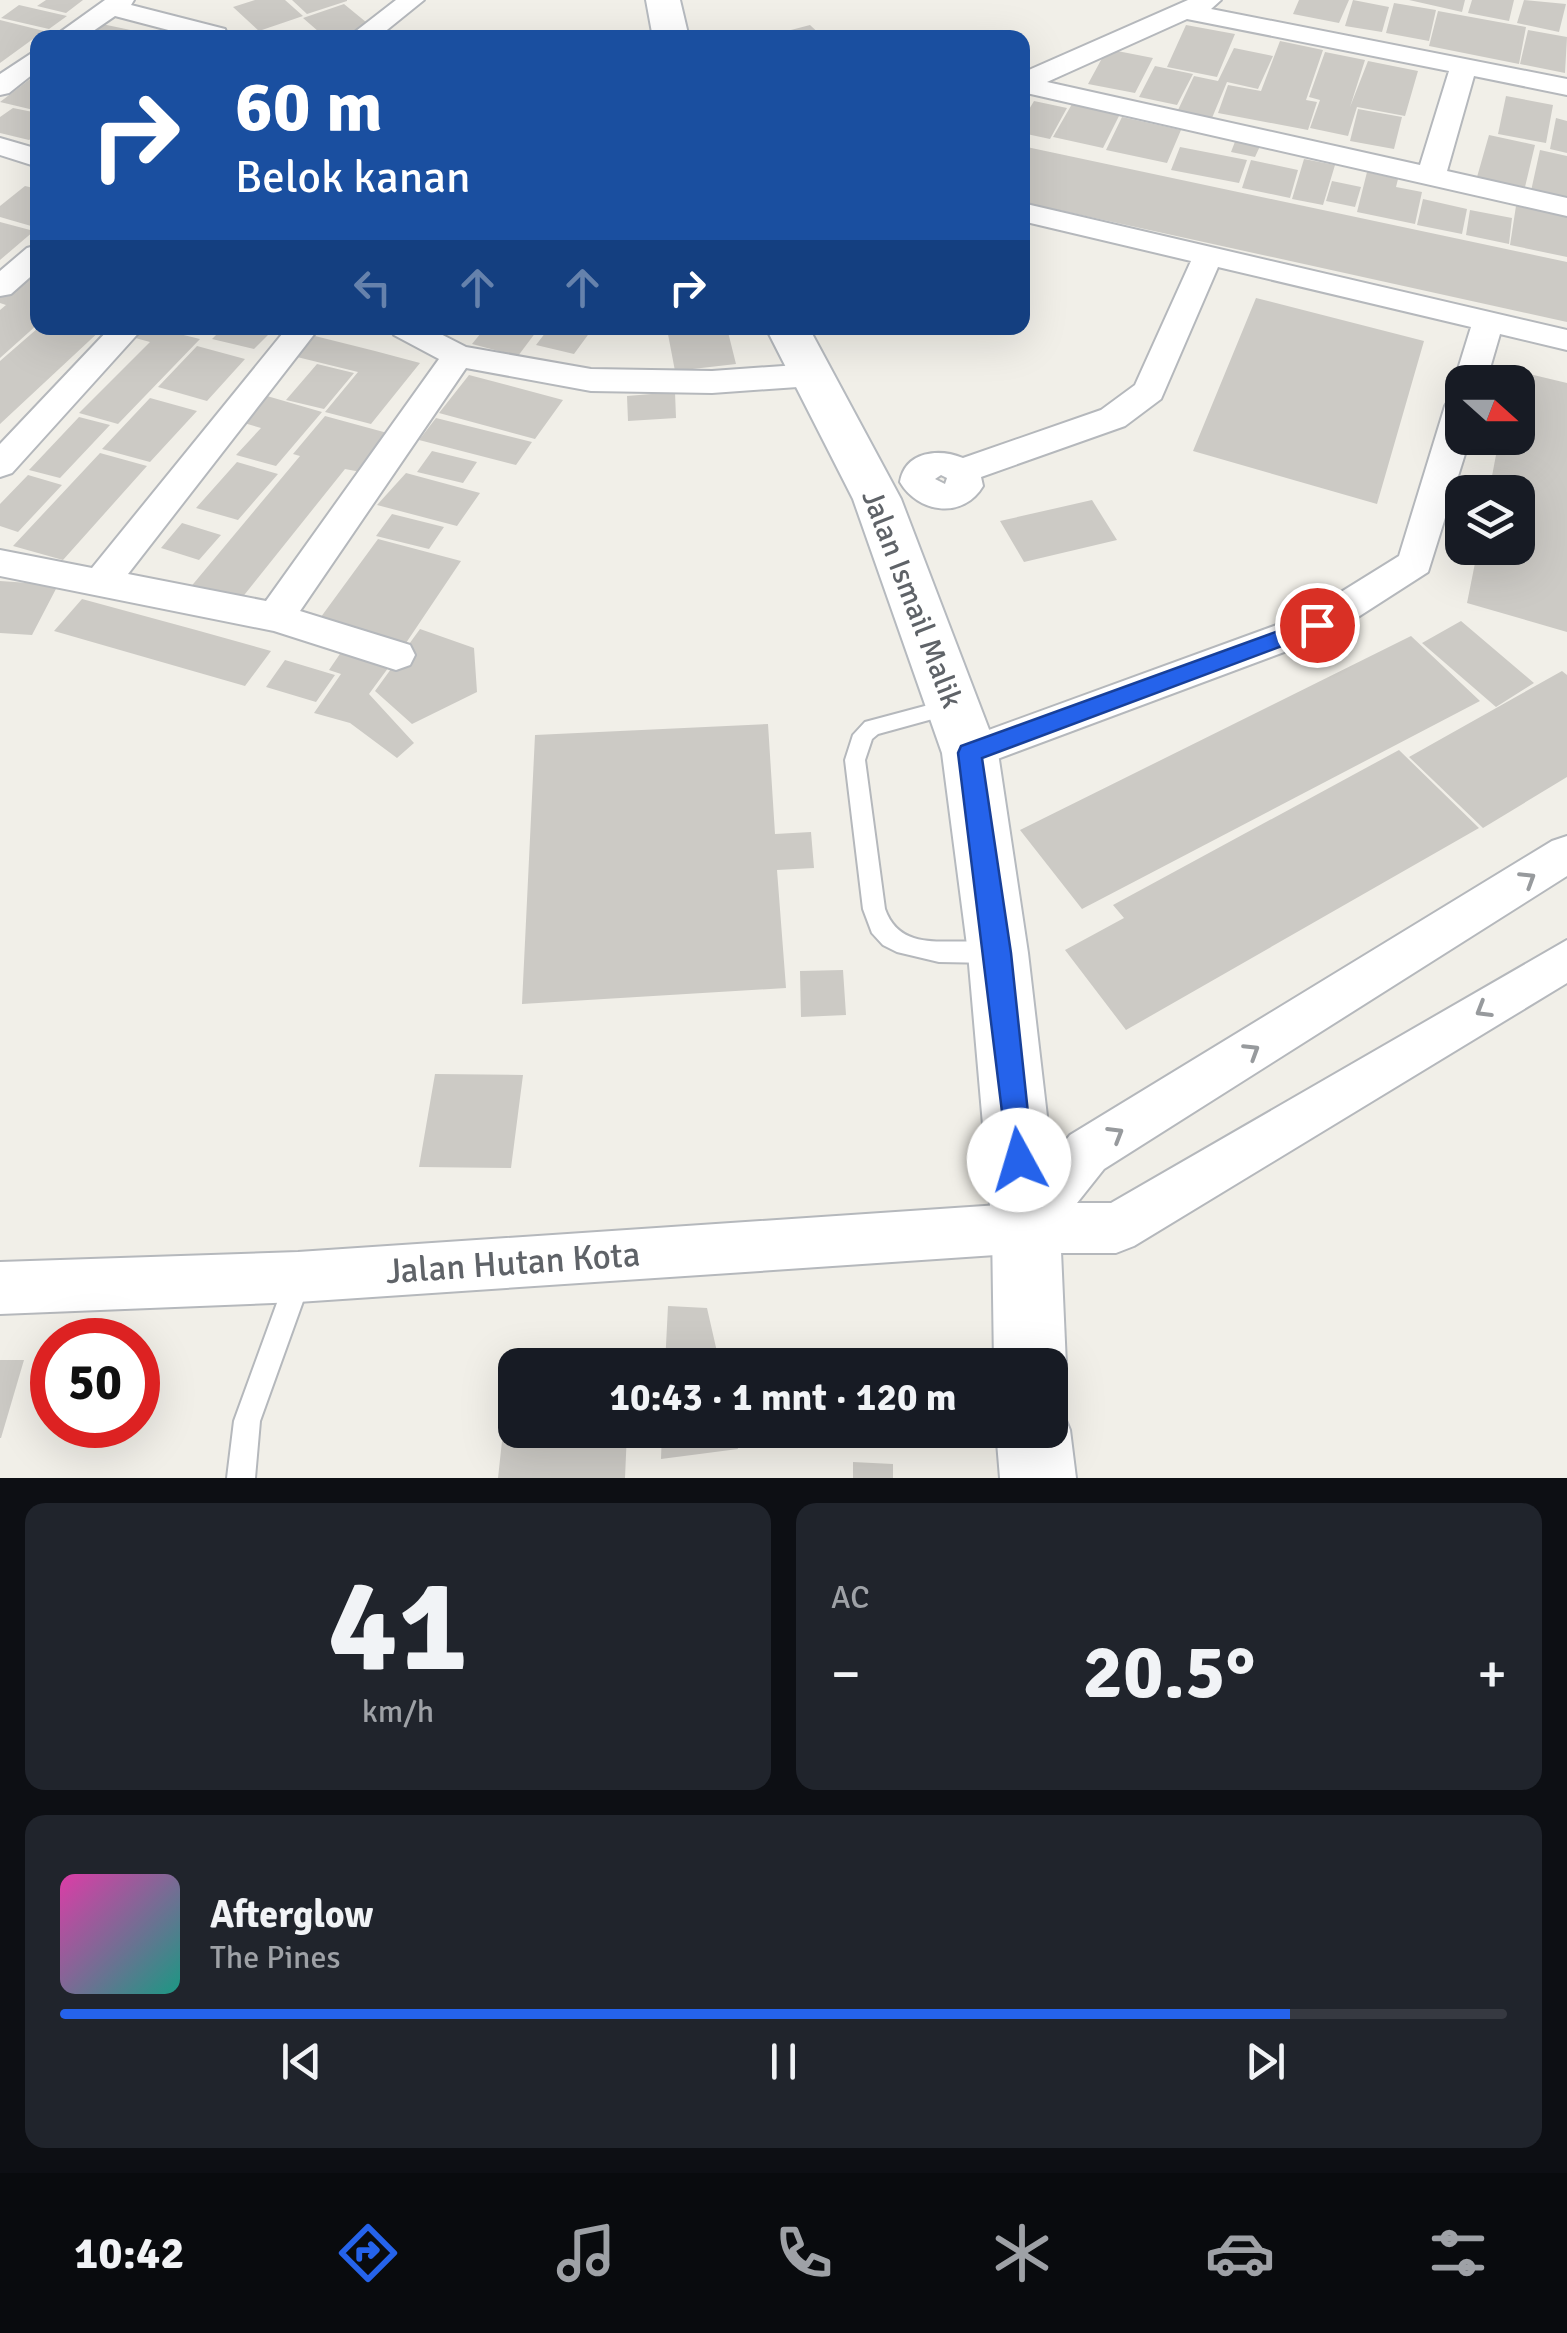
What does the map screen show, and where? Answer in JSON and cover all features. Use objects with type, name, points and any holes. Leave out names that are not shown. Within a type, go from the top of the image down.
[{"type":"main road","points":[[663,0],[669,30]]},
{"type":"main road","name":"Jalan Ismail Malik","points":[[799,351],[899,494],[961,730],[998,953],[1026,1228],[1030,1348]]},
{"type":"main road","points":[[1035,1448],[1038,1478]]},
{"type":"street","points":[[371,30],[412,0]]},
{"type":"street","points":[[77,30],[116,4],[196,30]]},
{"type":"street","points":[[1030,80],[1196,5],[1567,87]]},
{"type":"street","points":[[212,7],[214,30]]},
{"type":"street","points":[[0,87],[30,63]]},
{"type":"street","points":[[1430,176],[1464,66]]},
{"type":"street","points":[[1030,86],[1567,207]]},
{"type":"street","points":[[0,146],[30,156]]},
{"type":"street","points":[[1030,214],[1567,340]]},
{"type":"street","points":[[899,494],[933,464],[962,471],[1113,418],[1149,391],[1208,256]]},
{"type":"street","points":[[1,284],[30,260]]},
{"type":"street","points":[[1475,365],[1488,323]]},
{"type":"street","points":[[0,465],[120,335]]},
{"type":"street","points":[[100,584],[297,335]]},
{"type":"street","points":[[418,335],[458,356],[590,380],[712,382],[799,351]]},
{"type":"street","points":[[275,618],[458,356]]},
{"type":"street","points":[[961,730],[1317,625],[1415,563],[1447,455]]},
{"type":"street","points":[[0,563],[275,618],[396,654]]},
{"type":"street","points":[[1026,1228],[1086,1152],[1567,854]]},
{"type":"street","name":"Jalan Hutan Kota","points":[[0,1288],[298,1278],[1026,1228],[1116,1228],[1567,960]]},
{"type":"lane","points":[[961,730],[872,728],[858,745],[854,760],[877,926],[886,937],[906,948],[998,953]]},
{"type":"lane","points":[[241,1478],[247,1422],[298,1278]]},
{"type":"building","points":[[46,0],[83,0],[66,13],[37,6]]},
{"type":"building","points":[[255,0],[285,0],[303,16],[258,30],[233,7]]},
{"type":"building","points":[[292,0],[347,0],[347,1],[307,14]]},
{"type":"building","points":[[1299,0],[1349,0],[1339,23],[1293,14]]},
{"type":"building","points":[[1353,0],[1389,7],[1382,32],[1345,26]]},
{"type":"building","points":[[1409,0],[1465,0],[1462,12]]},
{"type":"building","points":[[1472,0],[1514,0],[1509,21],[1468,13]]},
{"type":"building","points":[[1524,0],[1566,4],[1559,32],[1517,23]]},
{"type":"building","points":[[1394,3],[1436,10],[1429,41],[1386,33]]},
{"type":"building","points":[[344,4],[372,27],[317,30],[303,18]]},
{"type":"building","points":[[19,5],[67,16],[49,29],[1,18]]},
{"type":"building","points":[[1438,11],[1526,27],[1519,64],[1429,46]]},
{"type":"building","points":[[0,20],[40,30],[30,30],[30,41],[0,63]]},
{"type":"building","points":[[102,24],[130,30],[94,30]]},
{"type":"building","points":[[1186,25],[1235,34],[1217,77],[1167,67]]},
{"type":"building","points":[[1528,30],[1567,37],[1565,73],[1520,64]]},
{"type":"building","points":[[1280,41],[1323,50],[1306,100],[1317,102],[1308,130],[1218,113],[1228,85],[1261,91]]},
{"type":"building","points":[[1234,48],[1273,56],[1258,89],[1227,82],[1212,118],[1178,110],[1194,76],[1218,81]]},
{"type":"building","points":[[1107,49],[1153,58],[1135,93],[1088,84]]},
{"type":"building","points":[[1325,52],[1365,60],[1350,107],[1368,61],[1418,71],[1405,116],[1357,107],[1348,136],[1310,128],[1320,100],[1309,97]]},
{"type":"building","points":[[1155,66],[1193,74],[1177,105],[1139,97]]},
{"type":"building","points":[[30,79],[30,109],[0,102]]},
{"type":"building","points":[[1506,96],[1553,105],[1546,143],[1498,134]]},
{"type":"building","points":[[1034,101],[1067,108],[1050,139],[1030,135],[1030,108]]},
{"type":"building","points":[[1072,104],[1120,114],[1103,148],[1053,137]]},
{"type":"building","points":[[13,108],[30,111],[30,139],[0,133],[0,117]]},
{"type":"building","points":[[1358,109],[1402,117],[1394,149],[1350,141]]},
{"type":"building","points":[[1122,117],[1181,130],[1167,163],[1106,150]]},
{"type":"building","points":[[1556,118],[1567,121],[1567,153],[1550,149]]},
{"type":"building","points":[[1489,135],[1535,145],[1525,187],[1477,177]]},
{"type":"building","points":[[1236,139],[1261,144],[1255,157],[1231,152]]},
{"type":"building","points":[[1180,147],[1247,160],[1239,183],[1171,170]]},
{"type":"building","points":[[1030,148],[1567,262],[1567,322],[1030,204]]},
{"type":"building","points":[[1540,150],[1567,156],[1567,198],[1531,191]]},
{"type":"building","points":[[1304,159],[1335,165],[1323,205],[1292,199]]},
{"type":"building","points":[[1251,160],[1298,170],[1290,198],[1242,188]]},
{"type":"building","points":[[1367,172],[1398,179],[1396,187],[1422,192],[1415,224],[1357,212]]},
{"type":"building","points":[[1332,181],[1361,187],[1355,207],[1326,201]]},
{"type":"building","points":[[25,186],[30,187],[30,226],[0,217],[0,206]]},
{"type":"building","points":[[1423,199],[1467,209],[1462,234],[1417,225]]},
{"type":"building","points":[[1516,206],[1567,216],[1567,257],[1510,245]]},
{"type":"building","points":[[1470,210],[1512,218],[1509,244],[1466,235]]},
{"type":"building","points":[[0,222],[30,230],[30,234],[0,260]]},
{"type":"building","points":[[30,265],[30,331],[0,358],[0,310],[6,305],[0,303],[0,290]]},
{"type":"building","points":[[1256,298],[1424,341],[1377,504],[1193,451]]},
{"type":"building","points":[[30,335],[95,335],[0,424],[0,361]]},
{"type":"building","points":[[184,335],[200,339],[118,424],[79,413],[150,342],[128,336]]},
{"type":"building","points":[[216,335],[268,335],[254,349],[212,339]]},
{"type":"building","points":[[479,335],[534,335],[518,356],[472,344]]},
{"type":"building","points":[[544,335],[588,335],[574,354],[536,345]]},
{"type":"building","points":[[668,335],[729,335],[736,364],[675,371]]},
{"type":"building","points":[[315,336],[420,363],[371,424],[325,412],[358,372],[297,357]]},
{"type":"building","points":[[197,346],[245,359],[207,401],[158,387]]},
{"type":"building","points":[[317,364],[354,373],[324,409],[286,400]]},
{"type":"building","points":[[469,375],[563,400],[535,439],[439,413]]},
{"type":"building","points":[[1535,375],[1567,383],[1567,632],[1467,603],[1475,565],[1535,565],[1535,475],[1492,475],[1496,455],[1535,455]]},
{"type":"building","points":[[675,392],[676,418],[628,421],[627,396]]},
{"type":"building","points":[[267,396],[322,412],[276,466],[236,455],[261,428],[244,423]]},
{"type":"building","points":[[150,398],[197,411],[150,462],[102,449]]},
{"type":"building","points":[[325,416],[391,434],[361,472],[345,469],[237,604],[189,589],[300,456],[293,454]]},
{"type":"building","points":[[79,417],[110,425],[60,478],[29,470]]},
{"type":"building","points":[[436,418],[532,442],[516,465],[419,440]]},
{"type":"building","points":[[432,451],[477,462],[463,483],[417,472]]},
{"type":"building","points":[[100,453],[147,466],[63,560],[13,546]]},
{"type":"building","points":[[237,462],[278,474],[238,520],[196,508]]},
{"type":"building","points":[[406,473],[480,493],[457,526],[377,505]]},
{"type":"building","points":[[28,475],[62,485],[18,532],[0,526],[0,504]]},
{"type":"building","points":[[1092,500],[1117,540],[1024,562],[1000,521]]},
{"type":"building","points":[[392,514],[444,527],[429,549],[376,536]]},
{"type":"building","points":[[182,523],[221,535],[199,560],[161,548]]},
{"type":"building","points":[[378,539],[461,561],[404,646],[318,621]]},
{"type":"building","points":[[0,581],[58,585],[32,635],[0,633]]},
{"type":"building","points":[[82,599],[271,651],[245,686],[54,631]]},
{"type":"building","points":[[1461,621],[1534,683],[1496,707],[1422,643]]},
{"type":"building","points":[[420,629],[474,648],[477,692],[412,724],[375,691]]},
{"type":"building","points":[[1411,636],[1480,701],[1082,909],[1020,830]]},
{"type":"building","points":[[346,645],[394,660],[369,694],[414,743],[397,758],[350,723],[314,713],[341,674],[329,670]]},
{"type":"building","points":[[285,660],[335,675],[316,702],[266,687]]},
{"type":"building","points":[[1562,671],[1567,675],[1567,777],[1483,828],[1409,757]]},
{"type":"building","points":[[768,724],[775,834],[811,832],[814,868],[777,870],[786,988],[522,1004],[535,735]]},
{"type":"building","points":[[1399,750],[1479,828],[1126,1030],[1065,950],[1124,918],[1113,905]]},
{"type":"building","points":[[843,970],[846,1015],[801,1017],[800,971]]},
{"type":"building","points":[[435,1074],[523,1075],[511,1168],[419,1167]]},
{"type":"building","points":[[668,1306],[707,1308],[716,1348],[666,1348]]},
{"type":"building","points":[[0,1360],[24,1360],[1,1438],[0,1438]]},
{"type":"building","points":[[501,1448],[626,1448],[625,1478],[498,1478]]},
{"type":"building","points":[[661,1448],[738,1449],[661,1459]]},
{"type":"building","points":[[853,1462],[893,1464],[893,1478],[853,1478]]},
{"type":"route","points":[[1019,1160],[998,953],[970,753],[1317,625]]}]
